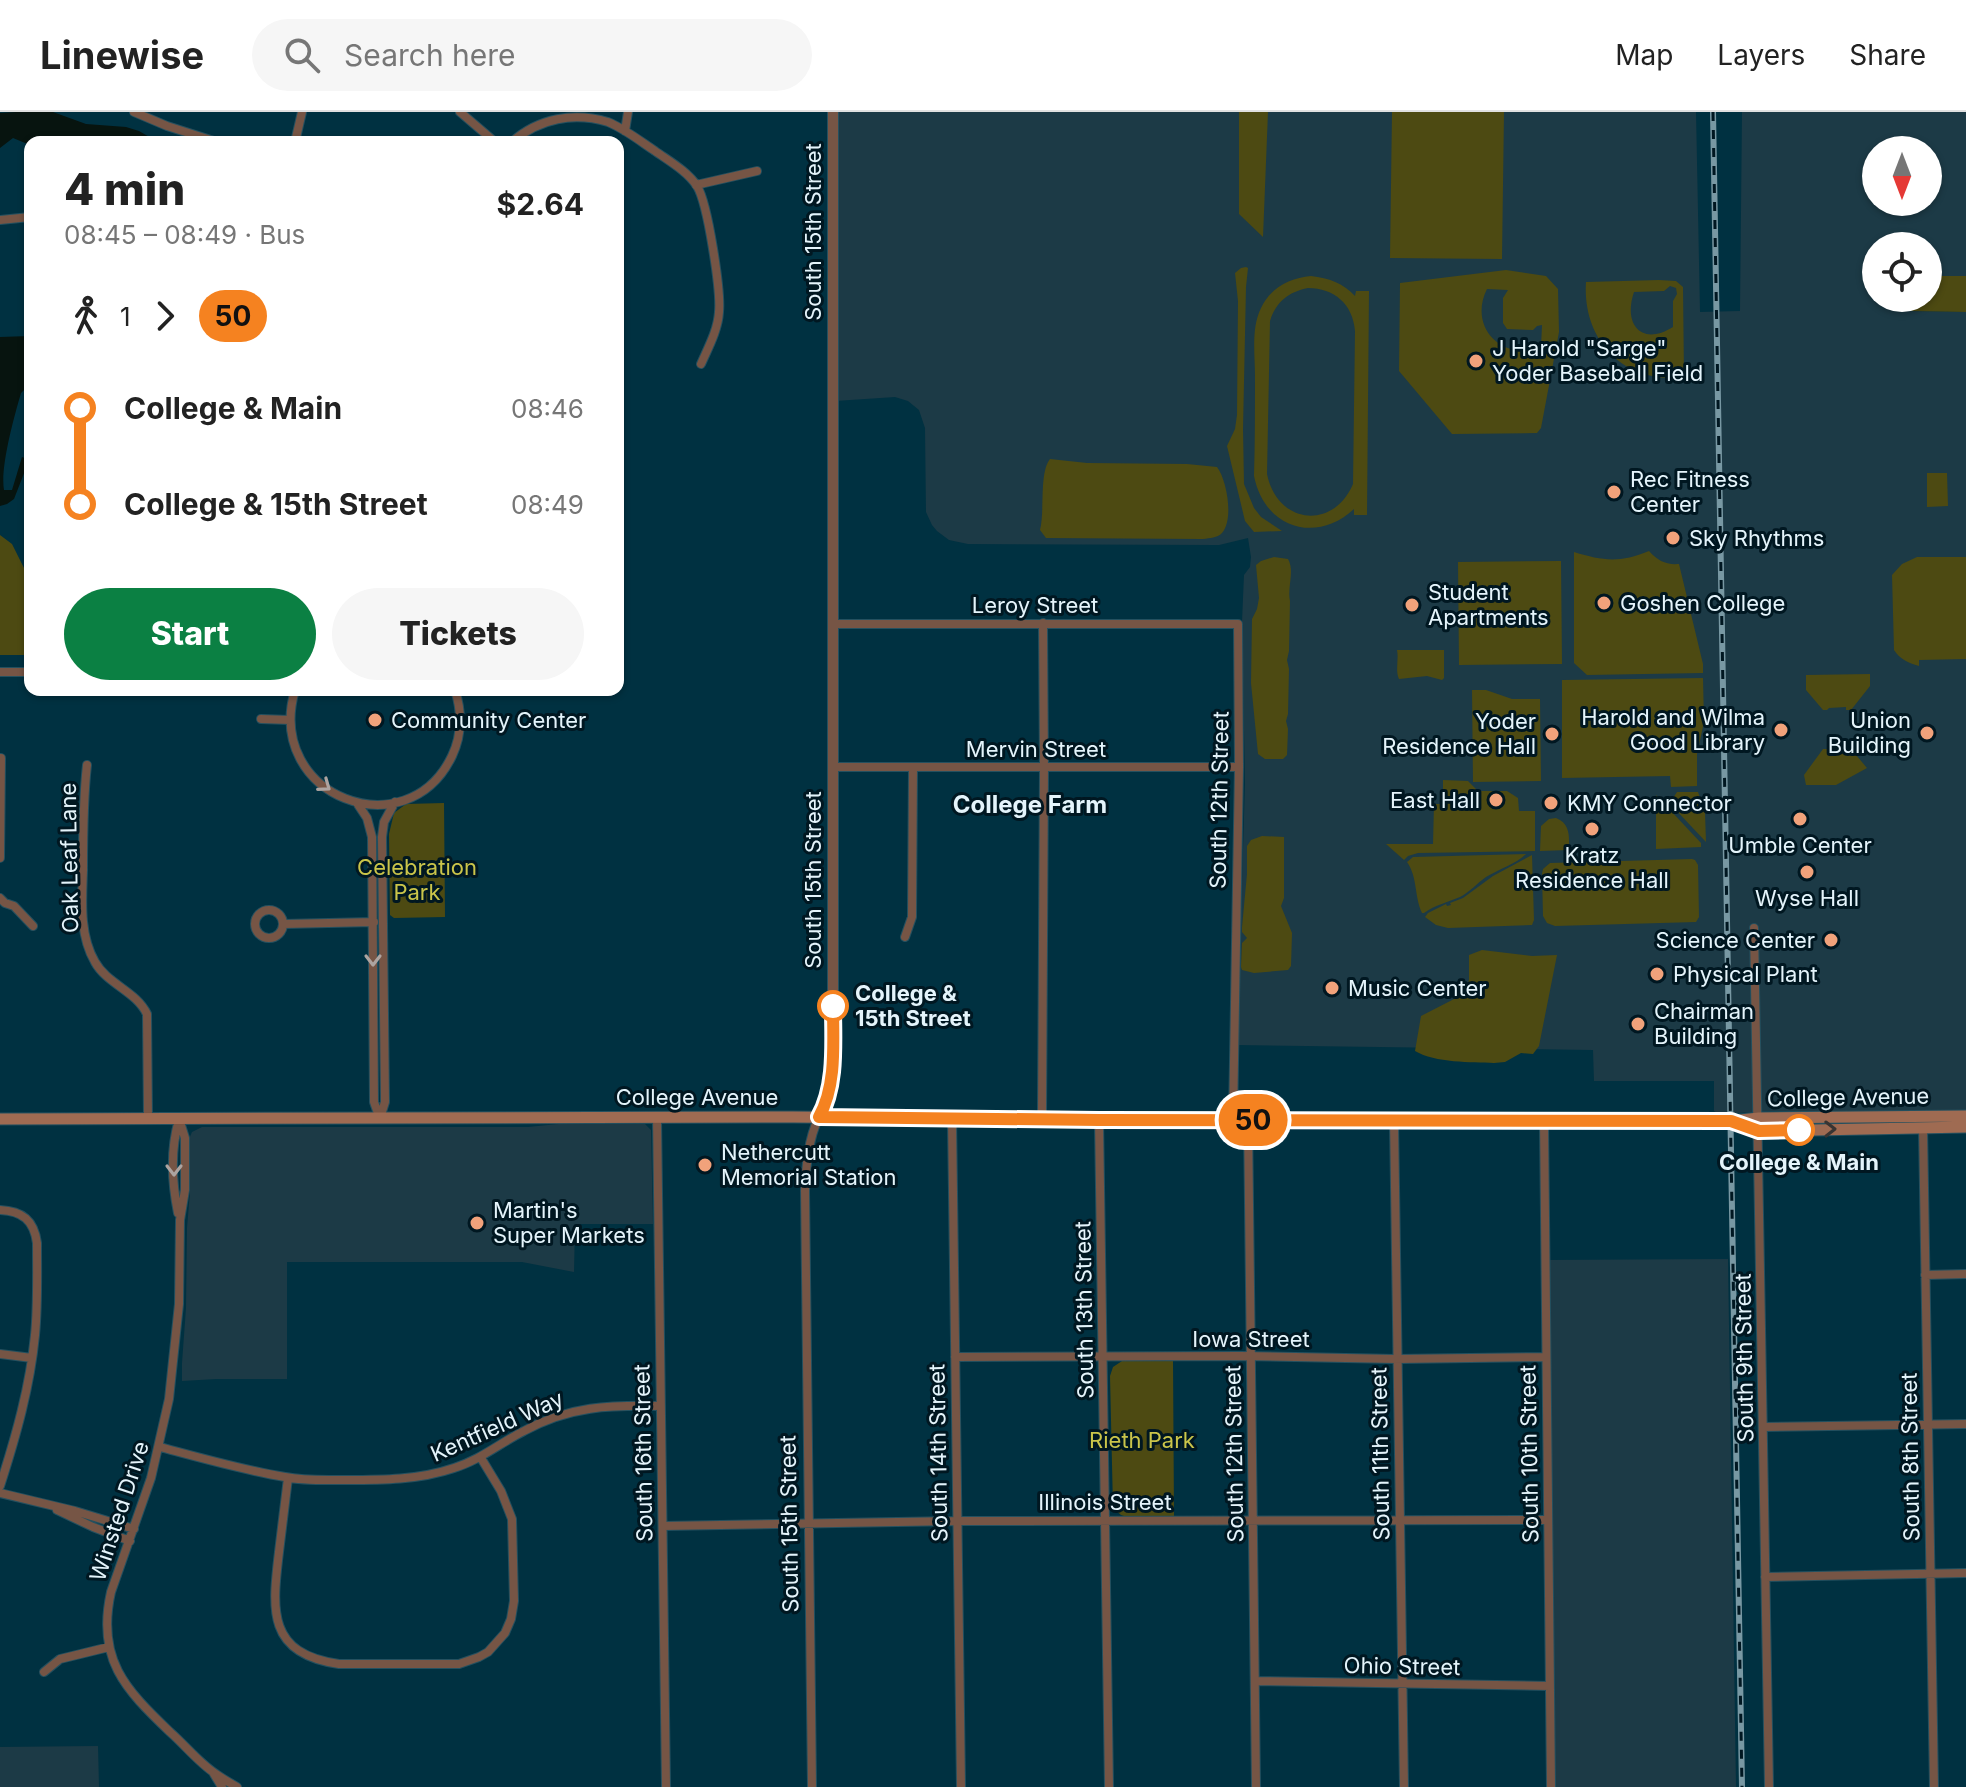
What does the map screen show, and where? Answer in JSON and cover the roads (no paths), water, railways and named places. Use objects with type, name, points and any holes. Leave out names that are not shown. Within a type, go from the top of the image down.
[{"type":"main road","name":"College Avenue","points":[[1759,1124],[1966,1116]]},
{"type":"main road","name":"College Avenue","points":[[0,1119],[819,1117],[1731,1121],[1966,1127]]},
{"type":"street","points":[[134,112],[198,136]]},
{"type":"street","points":[[296,136],[302,112]]},
{"type":"street","points":[[460,112],[488,136]]},
{"type":"street","points":[[625,131],[628,112]]},
{"type":"street","name":"South 15th Street","points":[[812,1787],[805,1191],[814,1129],[827,1101],[832,1057],[833,112]]},
{"type":"street","points":[[520,136],[547,120],[572,115],[596,118],[625,131],[677,167],[696,185],[720,295],[719,315],[701,364]]},
{"type":"street","points":[[696,185],[757,171]]},
{"type":"street","points":[[0,220],[24,218]]},
{"type":"street","points":[[1042,1119],[1043,623]]},
{"type":"street","name":"Leroy Street","points":[[833,624],[1238,624]]},
{"type":"street","name":"South 12th Street","points":[[1233,1120],[1239,767],[1238,624]]},
{"type":"street","points":[[0,672],[24,672]]},
{"type":"street","points":[[293,696],[290,720],[295,748],[312,777],[333,793],[356,802],[377,804],[406,799],[426,788],[448,763],[460,728],[457,696]]},
{"type":"street","points":[[261,719],[290,720]]},
{"type":"street","points":[[0,858],[1,758]]},
{"type":"street","name":"Oak Leaf Lane","points":[[87,765],[83,809],[82,914],[90,952],[99,968],[138,1001],[147,1014],[148,1119]]},
{"type":"street","name":"Mervin Street","points":[[833,767],[1239,767]]},
{"type":"street","points":[[905,937],[912,917],[913,767]]},
{"type":"street","points":[[356,802],[372,831],[374,1102],[380,1119]]},
{"type":"street","points":[[380,1119],[385,1102],[382,837],[384,822],[395,802]]},
{"type":"street","points":[[0,898],[14,906],[33,926]]},
{"type":"street","points":[[283,924],[383,923]]},
{"type":"street","name":"South 9th Street","points":[[1754,928],[1769,1787]]},
{"type":"street","name":"South 16th Street","points":[[657,1118],[666,1787]]},
{"type":"street","name":"South 14th Street","points":[[952,1118],[961,1787]]},
{"type":"street","name":"Winsted Drive","points":[[179,1119],[174,1138],[174,1191],[180,1220],[176,1349],[160,1447],[107,1607],[109,1647],[123,1682],[136,1699],[214,1773],[237,1787]]},
{"type":"street","name":"South 13th Street","points":[[1099,1120],[1109,1787]]},
{"type":"street","name":"South 12th Street","points":[[1248,1120],[1256,1787]]},
{"type":"street","name":"South 11th Street","points":[[1394,1120],[1404,1787]]},
{"type":"street","name":"South 10th Street","points":[[1544,1121],[1551,1787]]},
{"type":"street","name":"South 8th Street","points":[[1923,1127],[1934,1787]]},
{"type":"street","points":[[0,1210],[23,1214],[36,1234],[36,1319],[32,1358],[23,1409],[0,1486]]},
{"type":"street","points":[[1925,1275],[1966,1274]]},
{"type":"street","points":[[0,1354],[32,1358]]},
{"type":"street","name":"Iowa Street","points":[[955,1357],[1546,1357]]},
{"type":"street","name":"Kentfield Way","points":[[160,1447],[288,1478],[403,1479],[429,1476],[481,1458],[522,1431],[572,1411],[613,1406],[660,1406]]},
{"type":"street","points":[[1763,1427],[1966,1424]]},
{"type":"street","points":[[288,1478],[274,1600],[277,1622],[287,1640],[306,1656],[330,1663],[459,1664],[479,1657],[497,1643],[511,1619],[514,1601],[512,1519],[501,1491],[481,1458]]},
{"type":"street","points":[[0,1493],[134,1529]]},
{"type":"street","points":[[49,1506],[130,1541]]},
{"type":"street","name":"Illinois Street","points":[[663,1526],[957,1521],[1547,1520]]},
{"type":"street","points":[[1765,1577],[1966,1573]]},
{"type":"street","points":[[44,1672],[60,1659],[109,1647]]},
{"type":"street","name":"Ohio Street","points":[[1255,1681],[1550,1686]]},
{"type":"street","name":"Winsted Drive","points":[[214,1773],[222,1787]]},
{"type":"railway","points":[[1713,112],[1742,1787]]},
{"type":"place","name":"J Harold \"Sarge\" Yoder Baseball Field","points":[[1476,361]]},
{"type":"place","name":"Rec Fitness Center","points":[[1614,492]]},
{"type":"place","name":"Sky Rhythms","points":[[1673,538]]},
{"type":"place","name":"Goshen College","points":[[1604,603]]},
{"type":"place","name":"Student Apartments","points":[[1412,605]]},
{"type":"place","name":"Community Center","points":[[375,720]]},
{"type":"place","name":"Harold and Wilma Good Library","points":[[1781,730]]},
{"type":"place","name":"Union Building","points":[[1927,733]]},
{"type":"place","name":"Yoder Residence Hall","points":[[1552,734]]},
{"type":"place","name":"East Hall","points":[[1496,800]]},
{"type":"place","name":"KMY Connector","points":[[1551,803]]},
{"type":"place","name":"Umble Center","points":[[1800,819]]},
{"type":"place","name":"Kratz Residence Hall","points":[[1592,829]]},
{"type":"place","name":"Wyse Hall","points":[[1807,872]]},
{"type":"place","name":"Science Center","points":[[1831,940]]},
{"type":"place","name":"Physical Plant","points":[[1657,974]]},
{"type":"place","name":"Music Center","points":[[1332,988]]},
{"type":"place","name":"College & 15th Street","points":[[833,1006]]},
{"type":"place","name":"Chairman Building","points":[[1638,1024]]},
{"type":"place","name":"College & Main","points":[[1799,1130]]},
{"type":"place","name":"Nethercutt Memorial Station","points":[[705,1165]]},
{"type":"place","name":"Martin's Super Markets","points":[[477,1223]]},
{"type":"district","name":"College Farm","points":[[1030,804]]},
{"type":"park label","name":"Celebration Park","points":[[417,880]]},
{"type":"park label","name":"Rieth Park","points":[[1142,1440]]}]
